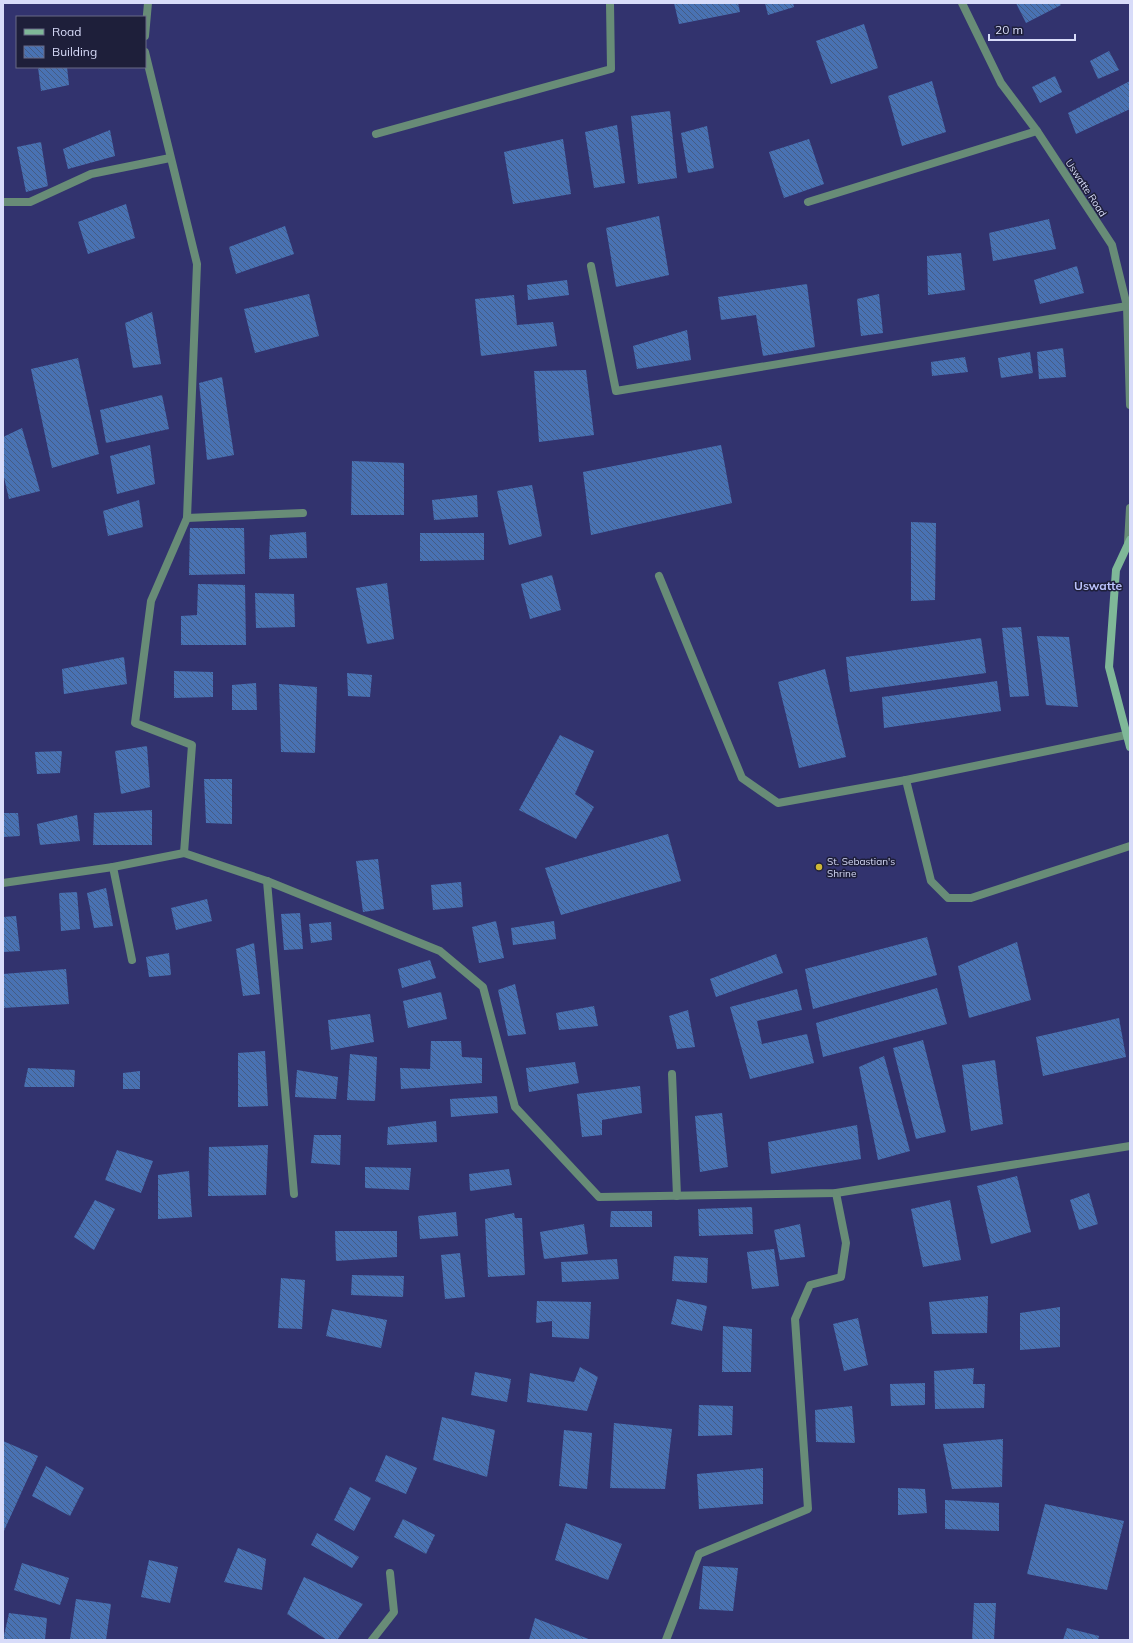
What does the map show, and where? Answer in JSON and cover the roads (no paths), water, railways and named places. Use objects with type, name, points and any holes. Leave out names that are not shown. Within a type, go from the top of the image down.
[{"type":"street","points":[[146,25],[148,3]]},
{"type":"street","points":[[376,134],[611,69],[610,3]]},
{"type":"street","name":"Uswatte Road","points":[[962,3],[1001,83],[1037,131],[1112,245],[1127,306],[1130,405]]},
{"type":"street","points":[[146,56],[197,264],[187,518],[151,601],[135,723],[192,745],[184,853]]},
{"type":"street","points":[[808,202],[1037,131]]},
{"type":"street","points":[[3,202],[30,202],[91,174],[170,158]]},
{"type":"street","points":[[591,266],[616,391],[1127,306]]},
{"type":"street","points":[[1130,508],[1129,542],[1116,570],[1109,667],[1130,747]]},
{"type":"street","points":[[187,518],[304,513]]},
{"type":"street","points":[[659,576],[742,778],[778,803],[906,780],[1126,735]]},
{"type":"street","points":[[906,780],[932,881],[948,898],[971,898],[1130,846]]},
{"type":"street","points":[[3,883],[113,867],[184,853],[267,881],[440,951],[482,987],[515,1108],[600,1197],[836,1193],[1130,1146]]},
{"type":"street","points":[[113,867],[132,960]]},
{"type":"street","points":[[267,881],[294,1194]]},
{"type":"street","points":[[672,1074],[677,1196]]},
{"type":"street","points":[[666,1640],[699,1554],[808,1509],[795,1319],[810,1285],[841,1277],[846,1243],[836,1193]]},
{"type":"street","points":[[372,1640],[394,1612],[390,1573]]},
{"type":"place","name":"St. Sebastian's Shrine","points":[[819,867]]},
{"type":"district","name":"Uswatte","points":[[1098,585]]}]
